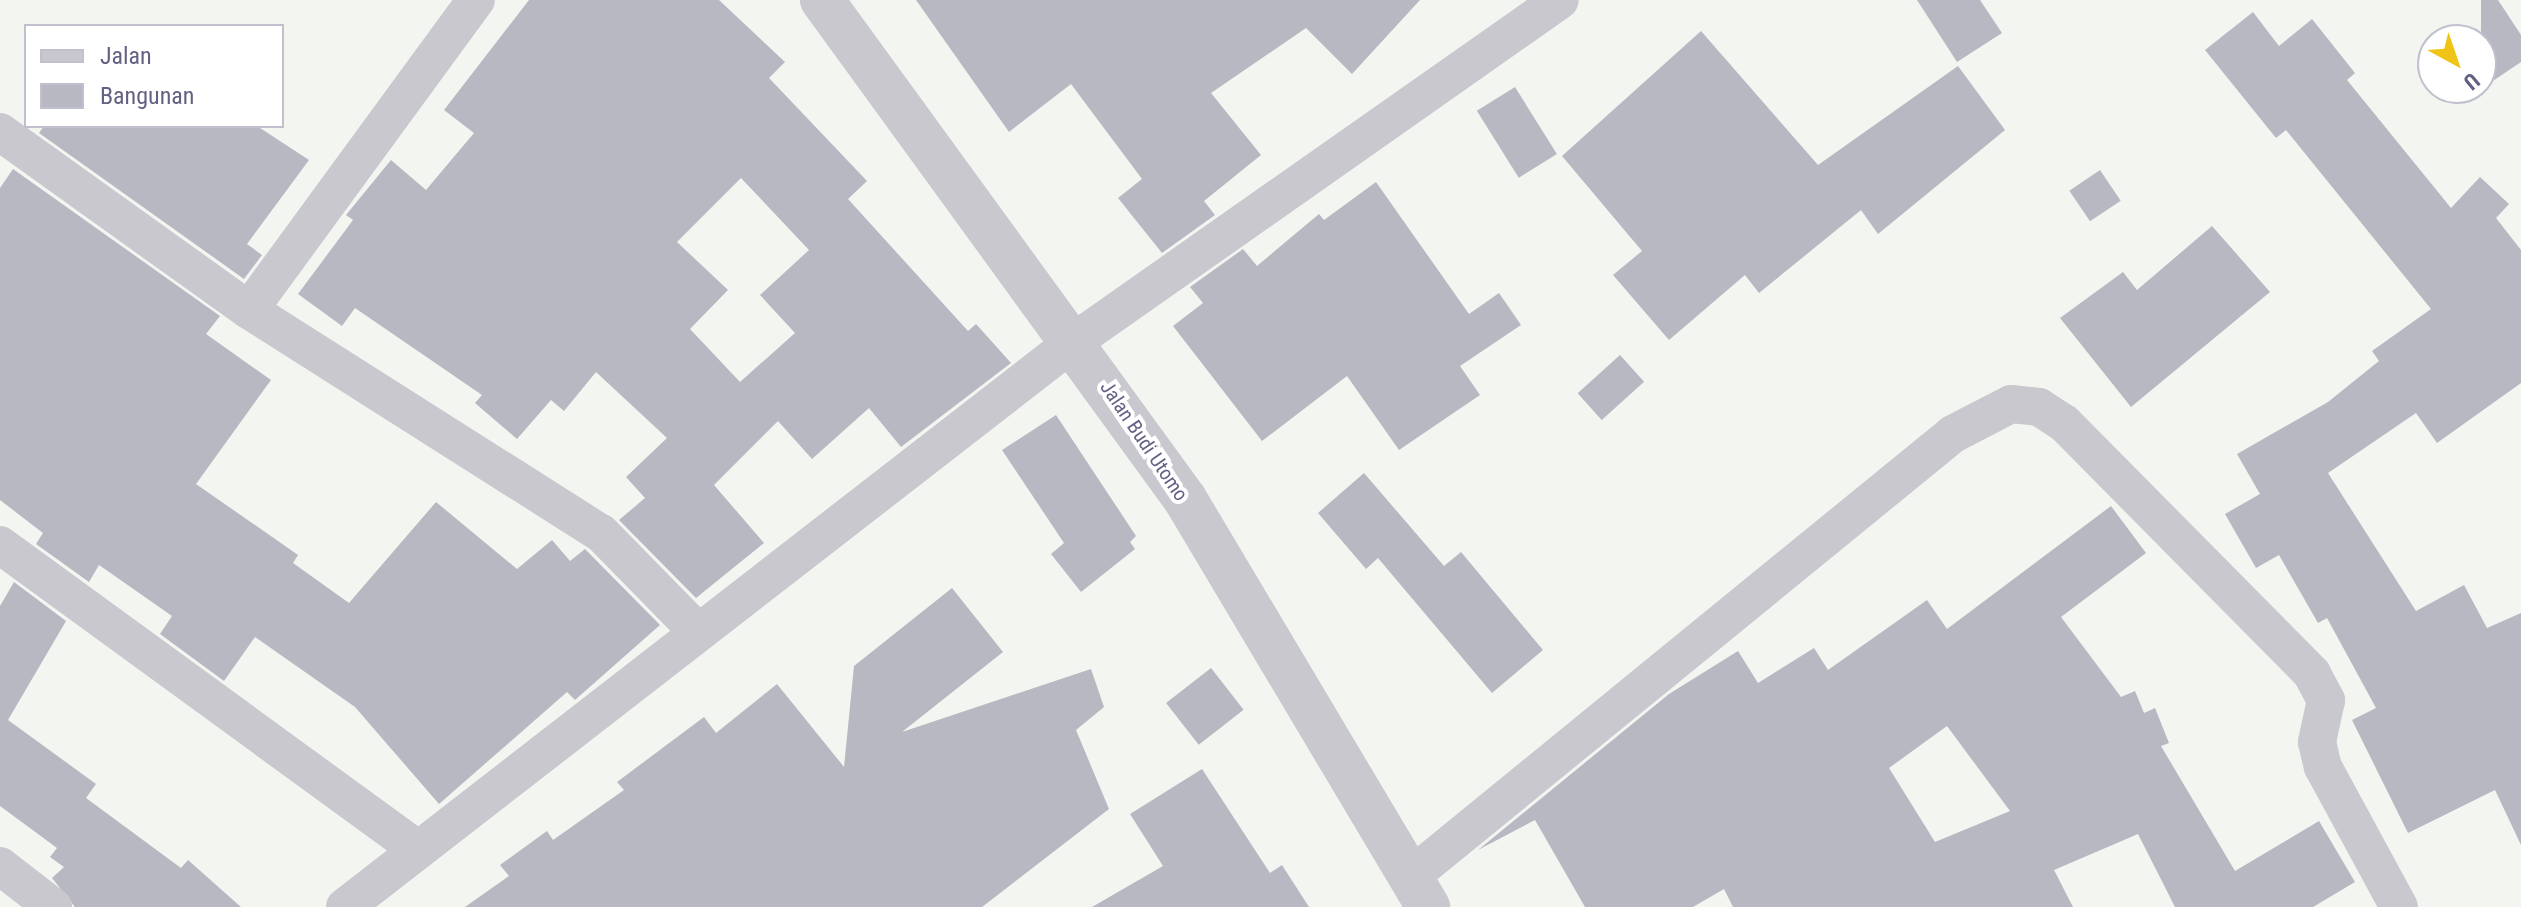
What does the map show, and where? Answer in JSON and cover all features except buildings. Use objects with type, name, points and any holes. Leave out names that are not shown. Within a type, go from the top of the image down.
[{"type":"street","points":[[249,310],[476,0]]},
{"type":"street","name":"Jalan Budi Utomo","points":[[822,0],[1076,340],[1185,499],[1419,892]]},
{"type":"street","points":[[345,907],[1076,340],[1560,0]]},
{"type":"street","points":[[0,132],[249,310],[601,533],[698,632]]},
{"type":"street","points":[[1419,892],[1953,434],[2011,404],[2039,407],[2064,423],[2312,674],[2326,700],[2317,742],[2323,767],[2399,907]]},
{"type":"street","points":[[0,545],[417,849]]},
{"type":"street","points":[[0,866],[53,907]]}]
